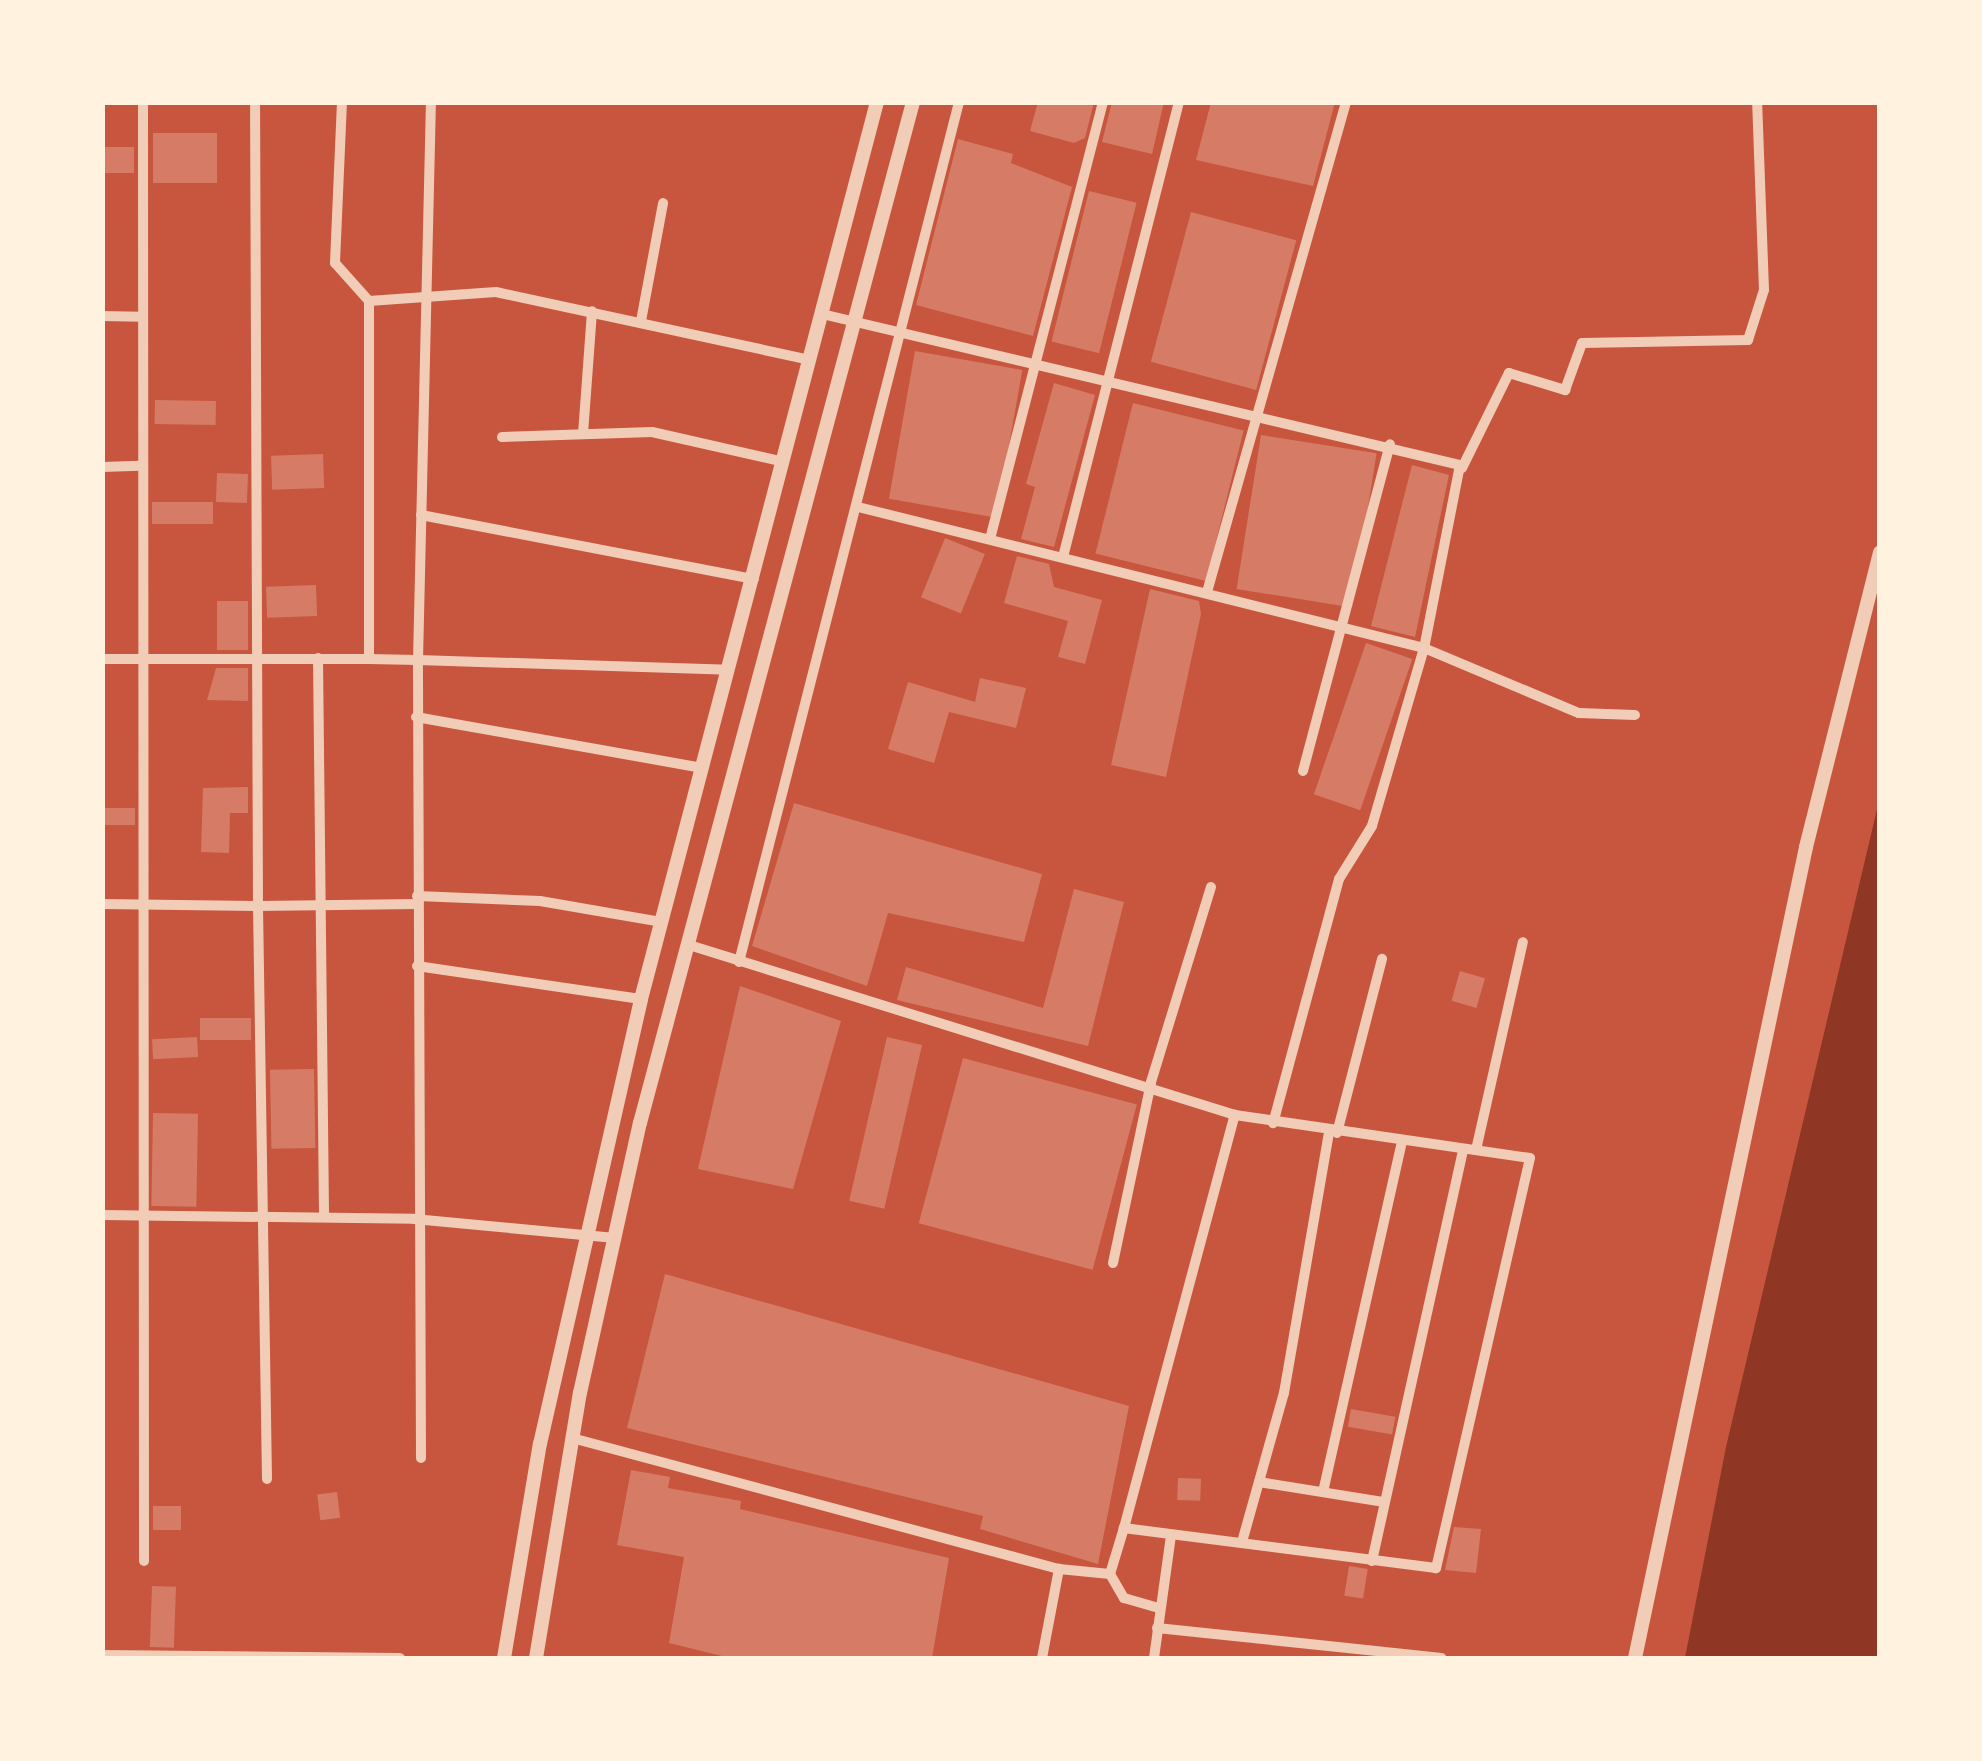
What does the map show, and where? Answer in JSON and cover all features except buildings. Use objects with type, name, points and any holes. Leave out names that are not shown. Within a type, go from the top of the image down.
[{"type":"street","points":[[143,102],[140,466],[147,1218],[144,1561]]},
{"type":"street","points":[[255,102],[258,906],[267,1479]]},
{"type":"street","points":[[342,102],[334,264],[369,301],[369,659]]},
{"type":"street","points":[[420,1458],[414,1218],[416,717],[431,102]]},
{"type":"street","points":[[504,1658],[540,1444],[592,1232],[641,1000],[877,102]]},
{"type":"street","points":[[536,1658],[572,1438],[615,1238],[913,102]]},
{"type":"street","points":[[739,962],[959,102]]},
{"type":"street","points":[[990,539],[1102,102]]},
{"type":"street","points":[[1064,557],[1179,102]]},
{"type":"street","points":[[1208,592],[1346,102]]},
{"type":"street","points":[[1273,1123],[1338,879],[1372,826],[1424,648],[1462,468],[1510,373],[1565,390],[1582,343],[1748,340],[1764,290],[1757,102]]},
{"type":"street","points":[[641,321],[663,203]]},
{"type":"street","points":[[369,301],[496,292],[811,360]]},
{"type":"street","points":[[583,434],[592,311]]},
{"type":"street","points":[[822,314],[1108,376],[1256,415],[1390,444],[1462,468]]},
{"type":"street","points":[[102,316],[141,316]]},
{"type":"street","points":[[502,438],[671,434],[784,462]]},
{"type":"street","points":[[1303,771],[1390,444]]},
{"type":"street","points":[[102,466],[140,466]]},
{"type":"street","points":[[858,507],[1424,648],[1580,713],[1636,715]]},
{"type":"street","points":[[421,515],[754,578]]},
{"type":"street","points":[[1635,1658],[1806,847],[1880,552]]},
{"type":"street","points":[[102,660],[257,656],[730,670]]},
{"type":"street","points":[[318,658],[324,1216]]},
{"type":"street","points":[[416,717],[703,768]]},
{"type":"street","points":[[1113,1263],[1149,1088],[1210,888]]},
{"type":"street","points":[[102,904],[258,906],[417,900],[540,901],[662,922]]},
{"type":"street","points":[[1476,1150],[1523,942]]},
{"type":"street","points":[[689,945],[1234,1115],[1333,1133],[1528,1156],[1532,1168],[1440,1564],[1372,1561],[1124,1528]]},
{"type":"street","points":[[1242,1542],[1284,1393],[1333,1133],[1382,959]]},
{"type":"street","points":[[417,966],[641,1000]]},
{"type":"street","points":[[1160,1608],[1124,1598],[1110,1574],[1234,1115]]},
{"type":"street","points":[[1323,1492],[1402,1141]]},
{"type":"street","points":[[1372,1561],[1463,1148]]},
{"type":"street","points":[[102,1215],[414,1218],[592,1232],[615,1238]]},
{"type":"street","points":[[572,1438],[1059,1569],[1110,1574]]},
{"type":"street","points":[[1258,1482],[1384,1502]]},
{"type":"street","points":[[1154,1658],[1171,1534]]},
{"type":"street","points":[[1042,1658],[1059,1569]]},
{"type":"street","points":[[1157,1628],[1441,1658]]},
{"type":"street","points":[[102,1655],[400,1658]]},
{"type":"shaded area","points":[[1879,801],[1879,1658],[1685,1658],[1726,1447]]}]
